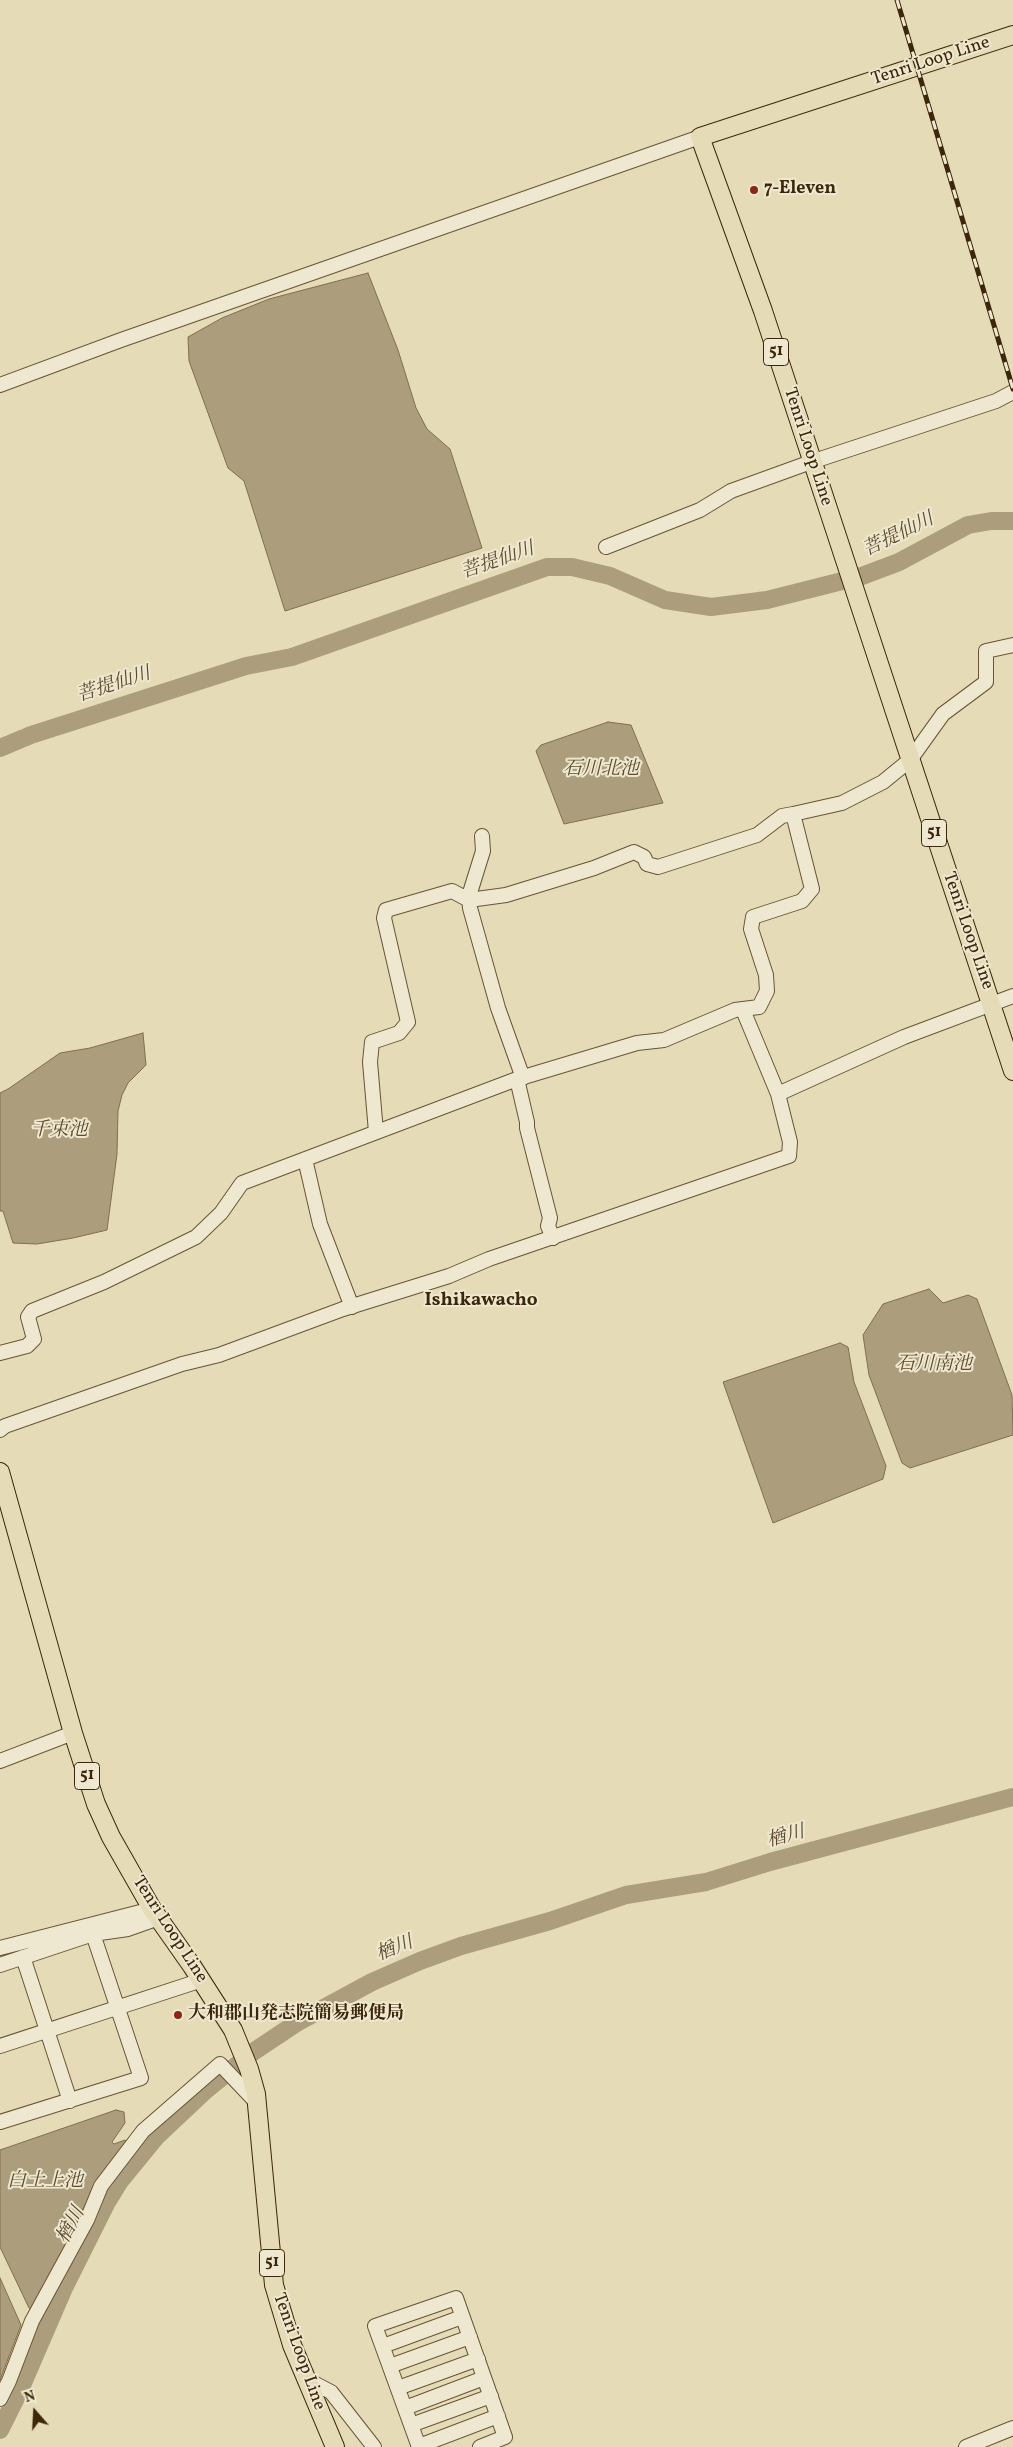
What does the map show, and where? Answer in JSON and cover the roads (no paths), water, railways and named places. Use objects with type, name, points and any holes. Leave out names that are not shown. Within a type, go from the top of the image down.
[{"type":"main road","name":"Tenri Loop Line","points":[[1013,34],[700,137],[762,311],[1013,1071]]},
{"type":"main road","name":"Tenri Loop Line","points":[[0,1472],[73,1733],[96,1804],[111,1837],[156,1914],[202,1980],[233,2030],[249,2069],[257,2103],[274,2285],[292,2345],[334,2447]]},
{"type":"street","points":[[0,385],[700,137]]},
{"type":"street","points":[[606,547],[700,510],[731,491],[811,462],[996,401],[1013,392]]},
{"type":"street","points":[[376,1132],[370,1062],[372,1042],[399,1033],[408,1022],[384,918],[386,910],[452,891],[469,900],[506,895],[541,886],[634,852],[644,857],[648,864],[658,867],[757,835],[782,816],[842,803],[857,797],[883,782],[910,760],[943,714],[986,682],[986,651],[1013,645]]},
{"type":"street","points":[[0,1352],[27,1346],[34,1339],[28,1317],[32,1311],[104,1282],[179,1248],[196,1237],[221,1213],[242,1183],[520,1079],[637,1043],[664,1040],[726,1014],[759,1007],[767,991],[766,975],[751,929],[753,917],[802,901],[812,889],[793,814]]},
{"type":"street","points":[[482,836],[483,851],[469,900],[498,1008],[520,1079],[527,1128],[550,1218],[548,1226],[553,1238]]},
{"type":"street","points":[[778,1094],[904,1037],[1013,996]]},
{"type":"street","points":[[0,1430],[5,1426],[182,1364],[219,1355],[352,1307],[449,1276],[489,1259],[789,1156],[790,1142],[778,1094],[743,1010]]},
{"type":"street","points":[[305,1159],[320,1224],[352,1307]]},
{"type":"street","points":[[0,1761],[73,1733]]},
{"type":"street","points":[[0,1965],[93,1934],[128,1929],[156,1914]]},
{"type":"street","points":[[0,1948],[156,1914]]},
{"type":"street","points":[[0,2122],[141,2078],[93,1934]]},
{"type":"street","points":[[23,1957],[70,2101]]},
{"type":"street","points":[[0,2046],[202,1980]]},
{"type":"street","points":[[0,2399],[32,2321],[87,2220],[101,2186],[143,2131],[220,2064],[257,2103]]},
{"type":"street","points":[[480,2447],[505,2436],[498,2416],[491,2396],[484,2378],[478,2359],[462,2317],[456,2298],[376,2326],[419,2446],[498,2416]]},
{"type":"street","points":[[383,2346],[462,2317]]},
{"type":"street","points":[[390,2366],[470,2337]]},
{"type":"street","points":[[398,2388],[478,2359]]},
{"type":"street","points":[[405,2408],[484,2378]]},
{"type":"street","points":[[306,2379],[331,2392],[374,2447]]},
{"type":"street","points":[[411,2425],[491,2396]]},
{"type":"street","points":[[966,2447],[1013,2428]]},
{"type":"water","points":[[368,273],[398,350],[416,408],[427,429],[450,449],[482,548],[285,611],[244,481],[228,468],[189,361],[188,337],[222,318],[269,299]]},
{"type":"water","name":"石川北池","points":[[608,722],[631,725],[663,803],[564,824],[536,751],[541,745]]},
{"type":"water","name":"千束池","points":[[143,1033],[146,1065],[128,1083],[122,1095],[118,1111],[117,1154],[107,1230],[37,1244],[13,1243],[3,1211],[0,1211],[0,1093],[60,1053],[90,1048]]},
{"type":"water","name":"石川南池","points":[[929,1289],[943,1303],[968,1295],[977,1299],[1012,1395],[1013,1435],[910,1468],[902,1463],[869,1375],[863,1335],[883,1304]]},
{"type":"water","name":"石川南池","points":[[840,1343],[848,1347],[854,1382],[886,1466],[883,1479],[773,1523],[723,1382]]},
{"type":"water","name":"白土上池","points":[[116,2110],[124,2112],[125,2123],[112,2142],[114,2144],[125,2140],[130,2144],[104,2175],[76,2220],[79,2228],[37,2311],[29,2308],[0,2247],[0,2150]]},
{"type":"water","points":[[0,2278],[21,2325],[0,2380]]},
{"type":"waterway","name":"菩提仙川","points":[[0,748],[31,735],[246,666],[292,657],[547,567],[572,567],[610,576],[665,600],[711,607],[767,600],[862,576],[899,562],[968,525],[991,521],[1013,521]]},
{"type":"waterway","name":"楢川","points":[[0,2430],[20,2390],[64,2288],[107,2202],[120,2181],[156,2137],[206,2090],[253,2052],[298,2022],[372,1982],[461,1946],[550,1921],[626,1895],[706,1882],[770,1862],[1013,1797]]},
{"type":"railway","points":[[897,0],[1013,389]]},
{"type":"place","name":"7-Eleven","points":[[754,190]]},
{"type":"place","name":"大和郡山発志院簡易郵便局","points":[[178,2015]]},
{"type":"district","name":"Ishikawacho","points":[[481,1302]]}]
